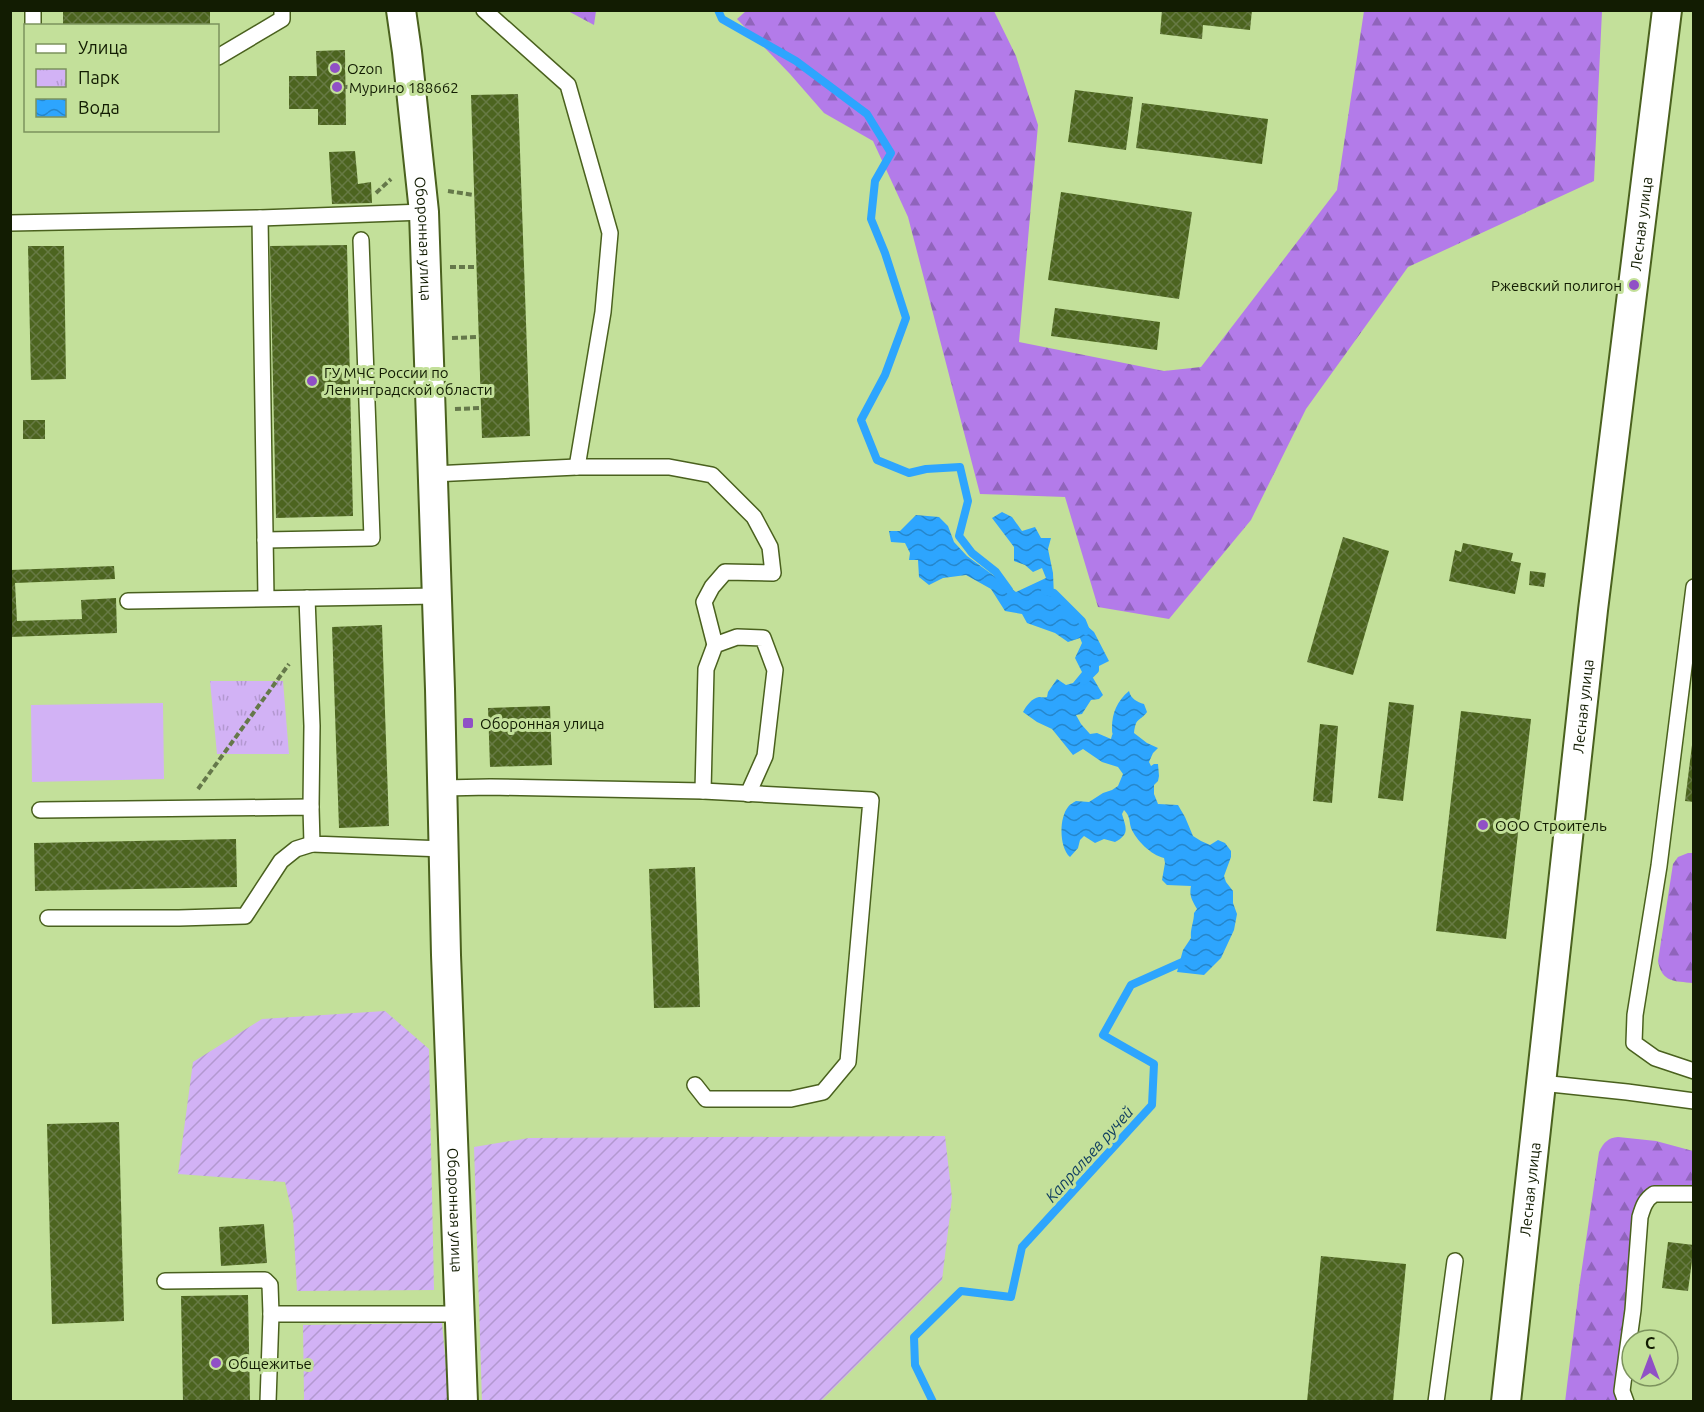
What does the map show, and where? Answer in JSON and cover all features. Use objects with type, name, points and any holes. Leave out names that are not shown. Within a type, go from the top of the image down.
[{"type":"street","name":"Оборонная улица","points":[[401,10],[424,212],[463,1401]]},
{"type":"street","name":"Лесная улица","points":[[1506,1401],[1593,610],[1667,10]]},
{"type":"lane","points":[[219,56],[282,19],[282,10]]},
{"type":"lane","points":[[484,10],[568,85],[610,232],[603,312],[577,467]]},
{"type":"lane","points":[[10,223],[424,212]]},
{"type":"lane","points":[[260,218],[266,598]]},
{"type":"lane","points":[[265,540],[372,538],[361,240]]},
{"type":"lane","points":[[433,474],[577,467],[669,466],[712,475],[754,518],[770,547],[773,573],[725,572],[712,587],[704,602],[715,645],[705,669],[703,790]]},
{"type":"lane","points":[[1694,587],[1659,866],[1635,1015],[1634,1043],[1655,1058],[1694,1071]]},
{"type":"lane","points":[[128,601],[437,596]]},
{"type":"lane","points":[[307,598],[312,726],[312,843]]},
{"type":"lane","points":[[715,645],[737,637],[763,638],[775,670],[765,756],[748,794]]},
{"type":"lane","points":[[443,788],[703,790],[871,800],[848,1062],[823,1092],[791,1098],[706,1098],[695,1085]]},
{"type":"lane","points":[[40,810],[311,807]]},
{"type":"lane","points":[[48,918],[245,916],[281,861],[296,849],[312,843],[444,849]]},
{"type":"lane","points":[[1540,1083],[1694,1101]]},
{"type":"lane","points":[[1626,1401],[1622,1391],[1633,1310],[1642,1209],[1645,1201],[1653,1194],[1694,1194]]},
{"type":"lane","points":[[1437,1401],[1455,1261]]},
{"type":"lane","points":[[165,1281],[265,1280],[270,1285],[268,1401]]},
{"type":"lane","points":[[271,1314],[460,1314]]},
{"type":"path","points":[[345,87],[387,86]]},
{"type":"path","points":[[372,198],[391,179]]},
{"type":"path","points":[[447,191],[474,195]]},
{"type":"path","points":[[183,809],[308,638]]},
{"type":"green space","points":[[568,11],[596,11],[594,25]]},
{"type":"green space","points":[[746,11],[994,11],[1016,56],[1038,125],[1019,342],[1164,371],[1201,367],[1337,190],[1364,11],[1602,11],[1594,181],[1408,267],[1306,409],[1251,520],[1169,619],[1098,607],[1065,497],[980,494],[908,217],[873,141],[824,113],[737,19]]},
{"type":"green space","points":[[210,681],[283,681],[289,754],[217,754]]},
{"type":"green space","points":[[163,703],[164,779],[32,782],[31,705]]},
{"type":"green space","points":[[1694,853],[1693,983],[1670,980],[1663,973],[1658,961],[1673,864],[1678,857]]},
{"type":"green space","points":[[385,1011],[429,1049],[434,1290],[297,1291],[293,1217],[285,1182],[178,1174],[193,1062],[262,1019]]},
{"type":"green space","points":[[945,1136],[952,1198],[942,1280],[821,1401],[482,1401],[474,1147],[529,1138]]},
{"type":"green space","points":[[1612,1138],[1656,1141],[1693,1151],[1693,1192],[1648,1195],[1633,1328],[1620,1328],[1620,1388],[1626,1388],[1625,1401],[1565,1402],[1599,1152]]},
{"type":"green space","points":[[442,1323],[449,1401],[303,1402],[303,1325]]},
{"type":"water","points":[[1002,512],[1012,517],[1022,531],[1035,527],[1041,538],[1051,538],[1048,549],[1053,573],[1054,597],[1094,632],[1109,661],[1089,671],[1103,695],[1099,699],[1091,700],[1082,714],[1076,715],[1081,724],[1090,734],[1097,733],[1111,739],[1114,712],[1118,703],[1129,691],[1135,700],[1144,704],[1147,712],[1137,722],[1134,733],[1158,748],[1149,762],[1151,766],[1158,764],[1159,776],[1154,785],[1154,794],[1158,804],[1178,805],[1193,836],[1210,845],[1218,840],[1225,843],[1231,851],[1224,876],[1233,891],[1233,903],[1237,914],[1234,930],[1221,958],[1204,975],[1177,972],[1183,950],[1191,938],[1194,913],[1197,909],[1192,900],[1191,886],[1167,885],[1162,880],[1164,858],[1154,854],[1140,842],[1133,833],[1124,810],[1122,814],[1126,830],[1120,839],[1115,842],[1104,839],[1095,843],[1084,836],[1070,857],[1064,847],[1062,825],[1069,806],[1076,801],[1089,802],[1112,790],[1118,786],[1123,774],[1118,767],[1102,762],[1083,749],[1073,755],[1052,729],[1023,712],[1034,699],[1047,697],[1057,679],[1066,685],[1073,683],[1082,672],[1075,658],[1082,643],[1080,638],[1068,642],[1055,633],[1027,623],[1022,614],[1005,611],[991,589],[966,575],[943,578],[929,585],[919,577],[918,560],[909,560],[910,553],[905,543],[891,542],[889,531],[900,531],[916,515],[939,517],[948,526],[954,542],[967,556],[1016,592],[1046,578],[1042,568],[1033,572],[1025,565],[1014,561],[1014,547],[992,518]]},
{"type":"building","points":[[63,10],[210,10],[210,24],[63,24]]},
{"type":"building","points":[[1162,10],[1252,10],[1250,30],[1203,25],[1202,39],[1160,34]]},
{"type":"building","points":[[345,50],[346,125],[318,125],[318,109],[289,109],[289,76],[317,76],[316,51]]},
{"type":"building","points":[[1075,90],[1133,97],[1126,150],[1068,142]]},
{"type":"building","points":[[518,94],[530,436],[482,438],[471,95]]},
{"type":"building","points":[[1142,103],[1268,119],[1262,164],[1136,148]]},
{"type":"building","points":[[355,151],[358,184],[371,182],[372,203],[332,204],[329,152]]},
{"type":"building","points":[[1061,192],[1192,212],[1179,299],[1048,280]]},
{"type":"building","name":"ГУ МЧС России по Ленинградской области","points":[[347,245],[353,516],[276,518],[270,246]]},
{"type":"building","points":[[28,246],[64,246],[66,379],[31,380]]},
{"type":"building","points":[[1055,308],[1160,322],[1157,350],[1051,336]]},
{"type":"building","points":[[23,420],[45,420],[45,439],[23,439]]},
{"type":"building","points":[[1343,537],[1389,551],[1353,675],[1307,662]]},
{"type":"building","points":[[1463,543],[1513,553],[1511,561],[1521,563],[1515,594],[1449,581],[1455,550],[1461,552]]},
{"type":"building","points":[[114,566],[115,579],[15,583],[17,621],[82,619],[81,600],[116,598],[117,633],[10,637],[10,570]]},
{"type":"building","points":[[1530,571],[1546,573],[1544,587],[1529,585]]},
{"type":"building","points":[[382,625],[389,826],[339,828],[332,627]]},
{"type":"building","points":[[1389,702],[1414,705],[1403,801],[1378,798]]},
{"type":"building","points":[[550,706],[552,765],[490,767],[488,708]]},
{"type":"building","name":"ООО Строитель","points":[[1461,711],[1531,719],[1506,939],[1436,931]]},
{"type":"building","points":[[1320,724],[1338,726],[1332,803],[1313,801]]},
{"type":"building","points":[[1692,745],[1694,745],[1694,802],[1685,801]]},
{"type":"building","points":[[236,839],[237,887],[35,891],[34,843]]},
{"type":"building","points":[[695,867],[700,1007],[654,1008],[649,869]]},
{"type":"building","points":[[119,1122],[124,1321],[52,1324],[47,1124]]},
{"type":"building","points":[[264,1224],[267,1263],[221,1266],[219,1227]]},
{"type":"building","points":[[1668,1242],[1694,1245],[1688,1291],[1662,1288]]},
{"type":"building","points":[[1321,1256],[1406,1264],[1393,1402],[1307,1402]]},
{"type":"building","points":[[248,1295],[250,1402],[183,1402],[181,1296]]},
{"type":"waterway","name":"Капральев ручей","points":[[718,10],[722,19],[796,61],[867,114],[891,153],[875,181],[871,219],[885,253],[906,318],[885,375],[861,420],[877,460],[909,473],[926,469],[960,467],[968,501],[959,536],[972,553],[996,572],[1009,590]]},
{"type":"waterway","name":"Капральев ручей","points":[[1045,591],[1054,593],[1082,621],[1086,631]]},
{"type":"waterway","name":"Капральев ручей","points":[[1084,681],[1095,670],[1095,659]]},
{"type":"waterway","name":"Капральев ручей","points":[[933,1402],[915,1365],[914,1337],[961,1291],[1011,1297],[1022,1247],[1152,1105],[1154,1064],[1103,1035],[1131,985],[1187,960]]},
{"type":"place","name":"Ozon","points":[[335,68]]},
{"type":"place","name":"Мурино 188662","points":[[337,87]]},
{"type":"place","name":"Ржевский полигон","points":[[1634,285]]},
{"type":"place","name":"ГУ МЧС России по Ленинградской области","points":[[312,381]]},
{"type":"place","name":"Оборонная улица","points":[[468,723]]},
{"type":"place","name":"ООО Строитель","points":[[1483,825]]},
{"type":"place","name":"Общежитье","points":[[216,1363]]}]
